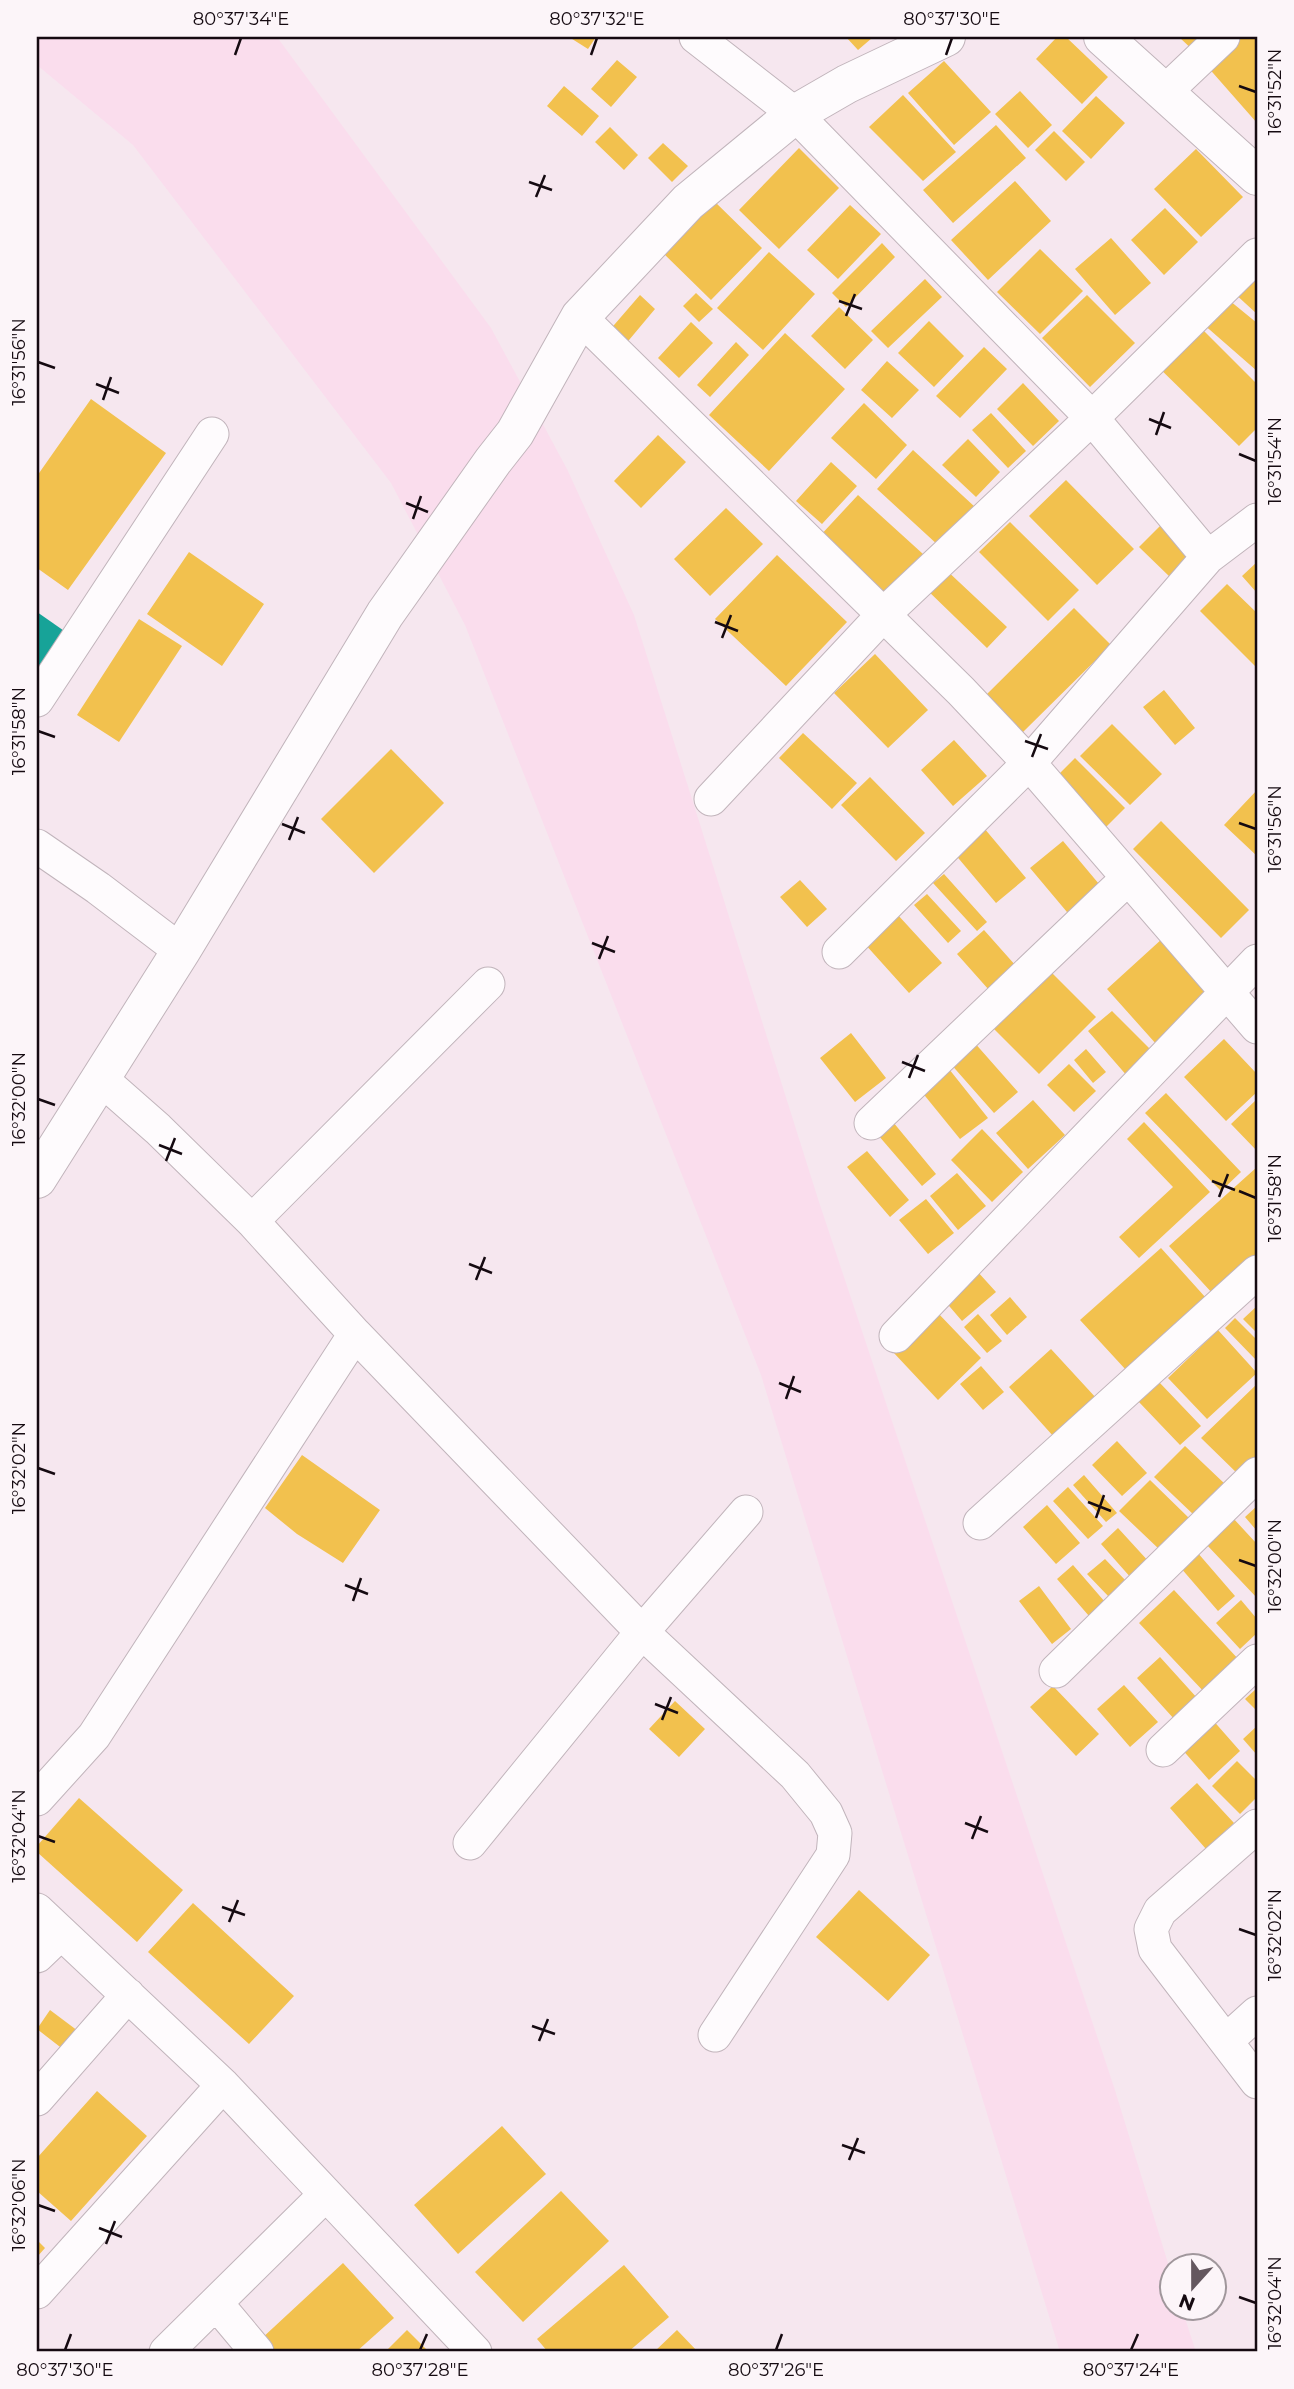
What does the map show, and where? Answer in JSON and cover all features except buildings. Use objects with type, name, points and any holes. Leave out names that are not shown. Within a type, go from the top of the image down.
[{"type":"street","points":[[696,37],[795,114],[1092,418],[1208,557]]},
{"type":"street","points":[[37,1179],[181,951],[385,614],[515,433],[580,317],[688,202],[795,114],[846,84],[946,37]]},
{"type":"street","points":[[1103,37],[1166,91],[1257,176]]},
{"type":"street","points":[[1166,91],[1223,37]]},
{"type":"street","points":[[711,799],[884,614],[1092,418],[1257,255]]},
{"type":"street","points":[[580,317],[884,614],[1029,763],[1257,1027]]},
{"type":"street","points":[[37,700],[212,434]]},
{"type":"street","points":[[839,952],[1029,763],[1208,557],[1257,520]]},
{"type":"street","points":[[37,846],[181,951]]},
{"type":"street","points":[[871,1123],[1128,878]]},
{"type":"street","points":[[896,1336],[1257,961]]},
{"type":"street","points":[[252,1221],[488,984]]},
{"type":"street","points":[[100,1077],[158,1129],[252,1221],[355,1334],[642,1632],[795,1774],[826,1813],[835,1833],[833,1855],[715,2035]]},
{"type":"street","points":[[980,1522],[1257,1272]]},
{"type":"street","points":[[37,1799],[94,1736],[355,1334]]},
{"type":"street","points":[[1056,1671],[1257,1474]]},
{"type":"street","points":[[470,1843],[642,1632],[746,1512]]},
{"type":"street","points":[[1163,1750],[1257,1661]]},
{"type":"street","points":[[1257,1826],[1160,1912],[1151,1928],[1155,1949],[1257,2082]]},
{"type":"street","points":[[37,1910],[222,2085],[475,2352]]},
{"type":"street","points":[[37,1956],[61,1933]]},
{"type":"street","points":[[37,2099],[128,1996]]},
{"type":"street","points":[[1226,2041],[1257,2013]]},
{"type":"street","points":[[37,2292],[222,2085]]},
{"type":"street","points":[[166,2352],[326,2194]]},
{"type":"street","points":[[216,2303],[257,2352]]},
{"type":"shaded area","points":[[37,37],[277,37],[491,328],[567,469],[634,615],[818,1199],[1114,2087],[1165,2252],[1158,2252],[1158,2322],[1186,2322],[1196,2352],[1060,2352],[761,1375],[465,625],[391,483],[133,145],[37,65]]}]
